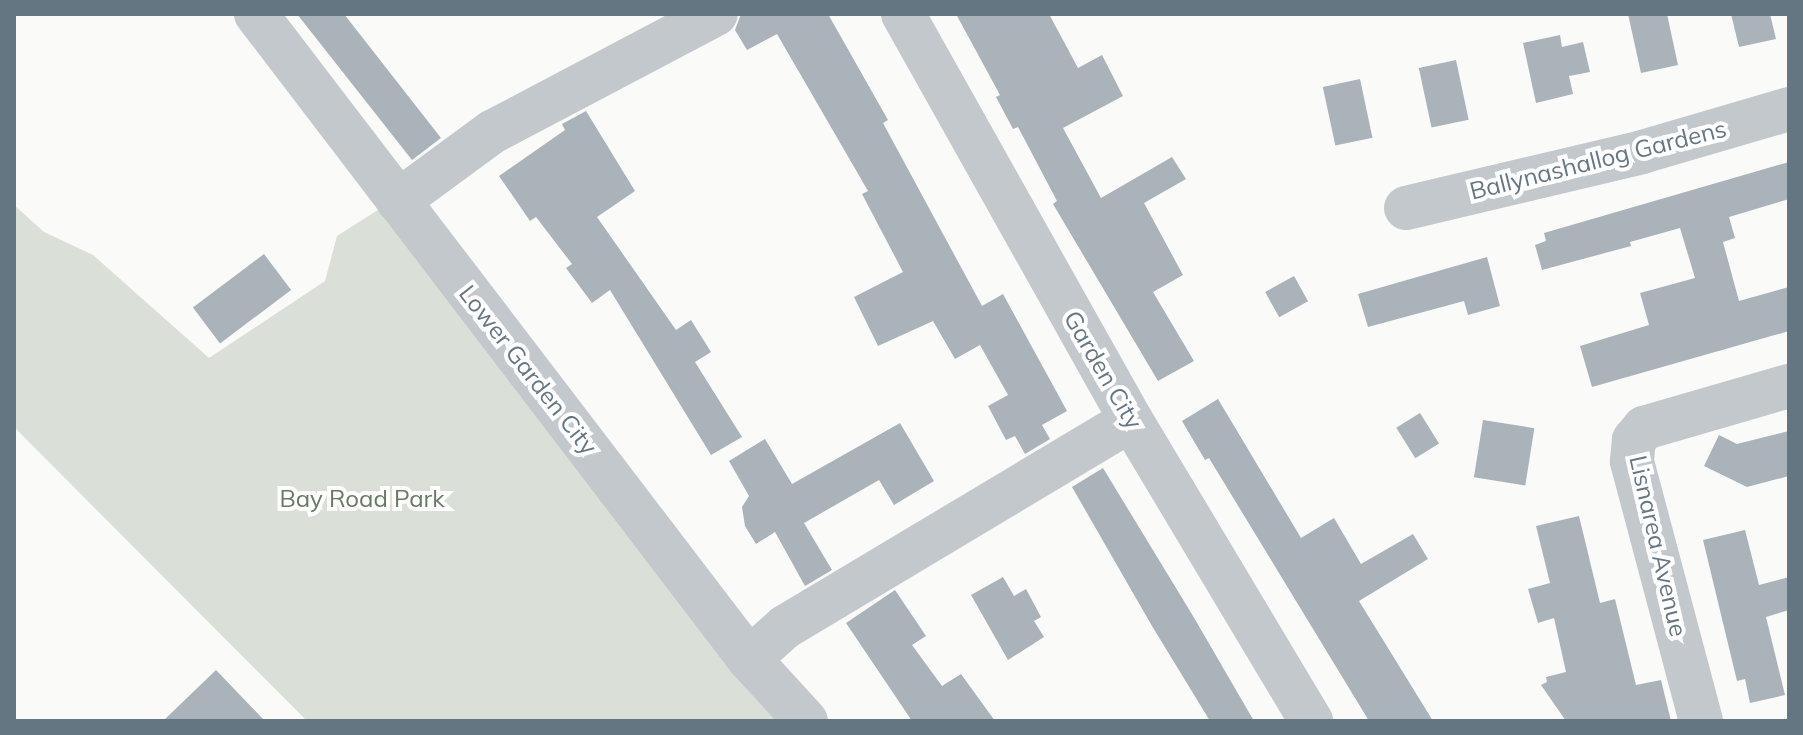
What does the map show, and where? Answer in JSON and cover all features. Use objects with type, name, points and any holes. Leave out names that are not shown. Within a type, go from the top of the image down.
[{"type":"street","name":"Lower Garden City","points":[[256,14],[749,659],[806,721]]},
{"type":"street","points":[[398,201],[492,132],[716,14]]},
{"type":"street","name":"Garden City","points":[[903,14],[1131,420],[1311,721]]},
{"type":"street","name":"Ballynashallog Gardens","points":[[1406,208],[1642,152],[1789,109]]},
{"type":"street","name":"Lisnarea Avenue","points":[[1701,721],[1632,461],[1634,440],[1644,428],[1789,386]]},
{"type":"street","points":[[749,659],[785,627],[1131,420]]},
{"type":"green space","name":"Bay Road Park","points":[[14,205],[44,232],[93,255],[209,358],[325,281],[337,236],[381,208],[790,721],[307,721],[14,427]]},
{"type":"building","points":[[297,14],[344,14],[441,138],[412,160]]},
{"type":"building","points":[[741,14],[828,14],[888,120],[883,123],[982,306],[1003,294],[1067,411],[1042,425],[1050,439],[1025,454],[1015,436],[1006,440],[988,406],[1008,395],[980,345],[955,359],[933,321],[878,346],[854,297],[903,272],[862,194],[868,191],[777,34],[747,50],[735,30]]},
{"type":"building","points":[[956,14],[1049,14],[1078,68],[1102,55],[1123,96],[1063,128],[1101,198],[1172,157],[1186,179],[1144,203],[1183,275],[1153,292],[1194,361],[1158,381],[1053,204],[1057,201],[1018,127],[1013,129],[996,97],[1000,95]]},
{"type":"building","points":[[1628,14],[1667,14],[1678,65],[1641,73]]},
{"type":"building","points":[[1731,14],[1770,14],[1776,39],[1739,47]]},
{"type":"building","points":[[1560,35],[1562,47],[1583,42],[1590,72],[1569,76],[1573,94],[1536,103],[1523,43]]},
{"type":"building","points":[[1456,60],[1469,120],[1432,128],[1419,68]]},
{"type":"building","points":[[1360,79],[1372,138],[1335,146],[1323,87]]},
{"type":"building","points":[[586,111],[635,191],[597,217],[676,330],[691,320],[711,352],[695,362],[742,437],[711,455],[610,290],[592,303],[566,268],[572,264],[536,217],[530,221],[499,176],[565,130],[562,124]]},
{"type":"building","points":[[1789,162],[1789,199],[1729,217],[1735,238],[1723,242],[1739,301],[1789,287],[1789,331],[1592,387],[1580,346],[1649,325],[1640,293],[1695,278],[1680,228],[1630,242],[1631,246],[1542,270],[1535,245],[1546,241],[1544,233]]},
{"type":"building","points":[[264,254],[291,290],[220,344],[193,308]]},
{"type":"building","points":[[1487,257],[1500,306],[1468,315],[1464,301],[1368,327],[1358,294]]},
{"type":"building","points":[[1294,276],[1308,301],[1279,317],[1265,292]]},
{"type":"building","points":[[1218,399],[1301,538],[1334,518],[1361,564],[1413,534],[1428,559],[1359,601],[1433,721],[1369,721],[1209,458],[1205,460],[1182,421]]},
{"type":"building","points":[[1420,413],[1439,444],[1415,458],[1396,428]]},
{"type":"building","points":[[1483,420],[1534,428],[1525,485],[1474,477]]},
{"type":"building","points":[[900,423],[934,481],[894,505],[879,480],[804,523],[832,570],[805,586],[775,532],[756,544],[745,526],[742,507],[749,496],[729,461],[765,439],[792,484]]},
{"type":"building","points":[[1789,431],[1789,476],[1747,487],[1704,466],[1719,435],[1737,444]]},
{"type":"building","points":[[1103,468],[1254,721],[1210,721],[1152,626],[1072,487]]},
{"type":"building","points":[[1579,516],[1600,603],[1615,599],[1636,685],[1661,680],[1671,721],[1566,721],[1541,685],[1547,682],[1546,677],[1566,672],[1554,618],[1538,623],[1528,589],[1550,583],[1536,526]]},
{"type":"building","points":[[1745,530],[1759,585],[1789,577],[1789,610],[1766,617],[1785,695],[1750,703],[1745,679],[1737,681],[1703,540]]},
{"type":"building","points":[[1003,577],[1014,596],[1026,589],[1041,617],[1034,621],[1044,637],[1008,660],[971,595]]},
{"type":"building","points":[[895,590],[926,636],[912,645],[942,686],[961,674],[995,721],[912,721],[846,623]]},
{"type":"building","points":[[216,670],[265,721],[163,721]]}]
